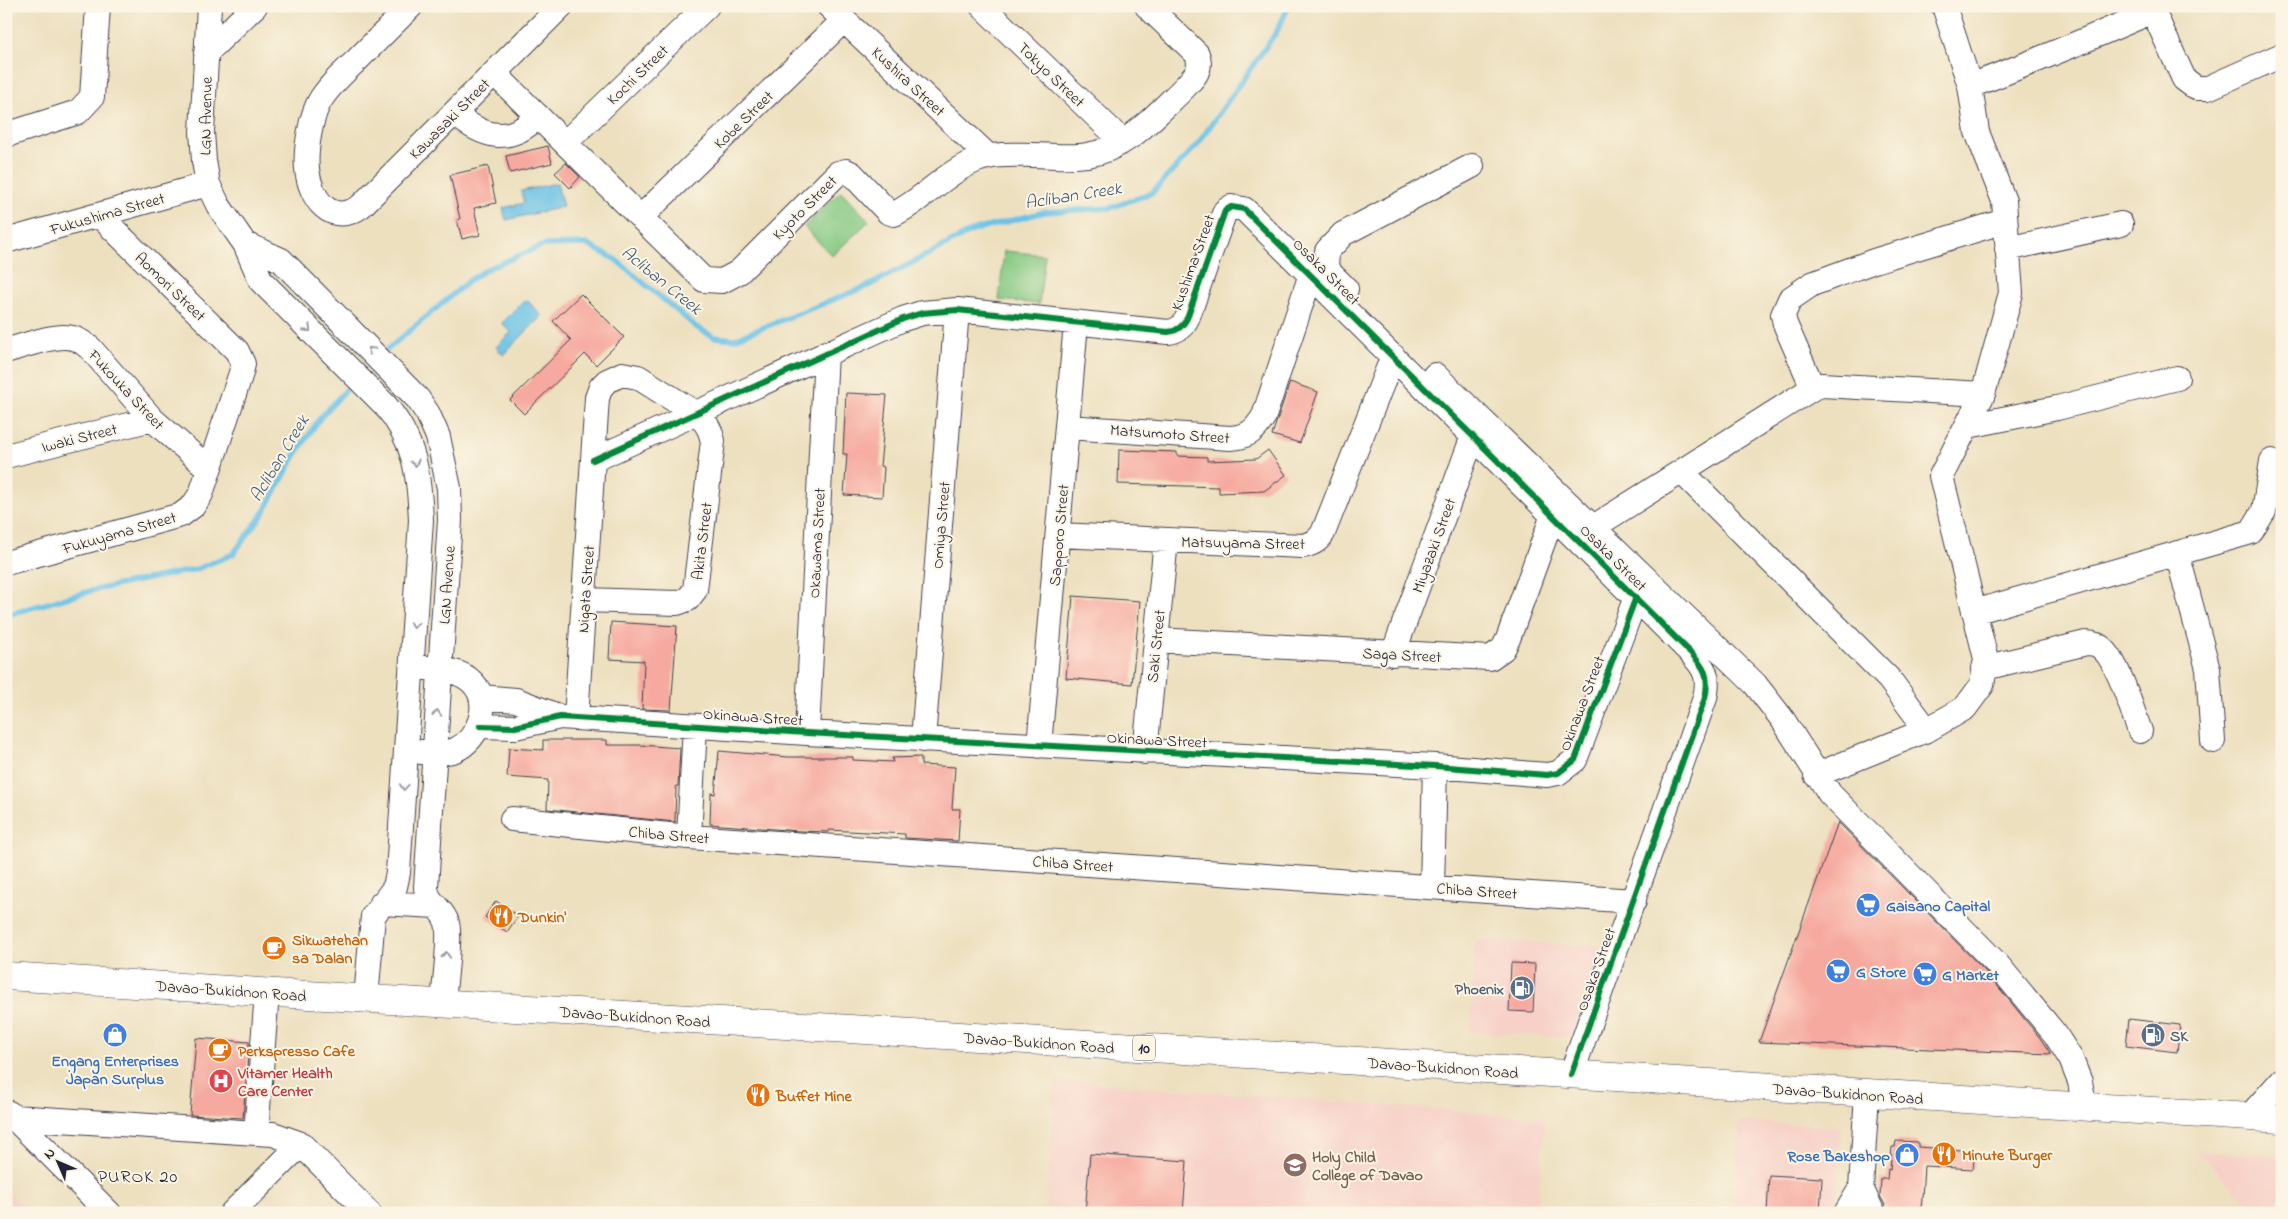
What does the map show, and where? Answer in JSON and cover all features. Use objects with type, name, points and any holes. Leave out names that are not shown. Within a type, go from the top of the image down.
[{"type":"highway","name":"Davao-Bukidnon Road","points":[[6,976],[2282,1119]]},
{"type":"street","points":[[6,135],[72,115],[86,105],[92,97],[98,6]]},
{"type":"street","name":"LGN Avenue","points":[[209,6],[202,132],[208,184],[226,219],[245,244],[261,281],[385,405],[403,428],[411,446],[418,484],[420,535],[398,874],[395,887],[373,916],[366,999]]},
{"type":"street","points":[[206,54],[255,6]]},
{"type":"street","name":"Kawasaki Street","points":[[411,6],[333,83],[317,107],[312,122],[307,167],[310,184],[315,196],[330,212],[341,215],[351,213],[361,206],[561,6]]},
{"type":"street","name":"Kochi Street","points":[[566,142],[707,6]]},
{"type":"street","name":"Tokyo Street","points":[[982,6],[1122,141]]},
{"type":"street","name":"Kyoto Street","points":[[494,73],[704,280],[722,281],[740,272],[838,173],[846,171],[852,174],[888,212],[894,214],[964,166],[988,156],[1087,155],[1108,149],[1122,141],[1164,108],[1192,79],[1198,71],[1200,62],[1197,54],[1147,6]]},
{"type":"street","points":[[1816,775],[1927,730],[1965,708],[1982,685],[1986,659],[1941,476],[1983,394],[2011,293],[2004,201],[1978,132],[1970,86],[1944,6]]},
{"type":"street","points":[[1970,86],[2038,61],[2152,8],[2184,80],[2196,88],[2208,88],[2282,55]]},
{"type":"street","name":"Kushira Street","points":[[836,13],[988,156]]},
{"type":"street","name":"Kobe Street","points":[[641,217],[836,13]]},
{"type":"street","points":[[454,113],[469,126],[481,133],[493,135],[508,134],[521,129],[538,116]]},
{"type":"street","points":[[1472,166],[1343,234],[1327,251],[1326,269],[1755,684],[1783,720],[1816,775],[1849,814],[1968,934],[2024,996],[2071,1059],[2080,1082],[2085,1108]]},
{"type":"street","name":"Fukushima Street","points":[[6,241],[208,184]]},
{"type":"street","name":"Osaka Street","points":[[1231,207],[1238,206],[1251,215],[1311,274],[1636,598],[1701,664],[1706,675],[1708,685],[1572,1075]]},
{"type":"street","name":"Kushima Street","points":[[1076,323],[1168,332],[1176,331],[1188,316],[1220,220],[1225,211],[1231,207]]},
{"type":"street","name":"Aomori Street","points":[[99,215],[233,346],[241,358]]},
{"type":"street","points":[[1813,388],[1785,324],[1783,315],[1790,299],[1812,284],[1874,261],[2005,221]]},
{"type":"street","points":[[2008,250],[2121,224]]},
{"type":"street","name":"LGN Avenue","points":[[245,244],[281,260],[406,385],[428,414],[438,437],[449,488],[449,536],[426,887],[428,898],[443,913],[448,929],[443,1004]]},
{"type":"street","name":"Matsumoto Street","points":[[1067,427],[1230,438],[1242,437],[1251,433],[1264,416],[1311,274]]},
{"type":"street","points":[[593,460],[902,319],[922,313],[957,310],[1076,323]]},
{"type":"street","name":"Omiya Street","points":[[923,740],[957,310]]},
{"type":"street","name":"Sapporo Street","points":[[1040,746],[1076,323]]},
{"type":"street","name":"Fukouka Street","points":[[6,351],[60,337],[71,337],[80,341],[90,348],[152,419],[209,469]]},
{"type":"street","name":"Okawama Street","points":[[807,733],[826,353]]},
{"type":"street","name":"Matsuyama Street","points":[[1058,535],[1302,546],[1318,540],[1326,526],[1393,356]]},
{"type":"street","name":"Fukuyama Street","points":[[6,563],[181,515],[197,501],[241,373],[241,358]]},
{"type":"street","name":"Akita Street","points":[[584,600],[677,603],[688,598],[695,590],[713,441],[705,422],[694,413],[638,377],[622,374],[614,376],[602,387],[597,398],[593,460]]},
{"type":"street","points":[[1968,426],[2057,408],[2177,378]]},
{"type":"street","points":[[1592,528],[1813,388],[1822,385],[1983,394]]},
{"type":"street","points":[[403,428],[428,414]]},
{"type":"street","name":"Iwaki Street","points":[[6,456],[152,419]]},
{"type":"street","name":"Miyazaki Street","points":[[1393,654],[1473,436]]},
{"type":"street","name":"Nigata Street","points":[[568,718],[584,600],[593,460]]},
{"type":"street","points":[[1974,612],[2251,532],[2264,511],[2272,461]]},
{"type":"street","points":[[1682,472],[1889,680],[1927,730]]},
{"type":"street","name":"Saga Street","points":[[1156,640],[1490,658],[1503,649],[1508,638],[1553,515]]},
{"type":"street","points":[[420,535],[449,536]]},
{"type":"street","name":"Saki Street","points":[[1145,752],[1166,540]]},
{"type":"street","points":[[2178,553],[2208,669],[2213,741]]},
{"type":"street","name":"Okinawa Street","points":[[568,718],[923,740],[1435,766],[1547,775],[1558,774],[1575,760],[1580,750],[1636,598]]},
{"type":"street","points":[[1984,668],[2086,642],[2098,645],[2104,650],[2114,665],[2140,731]]},
{"type":"street","points":[[406,751],[435,753],[457,749],[467,742],[480,726],[481,697],[472,682],[452,671],[412,668]]},
{"type":"street","points":[[481,697],[516,700],[568,718]]},
{"type":"street","points":[[480,726],[515,726],[568,718]]},
{"type":"street","points":[[689,837],[695,726]]},
{"type":"street","points":[[1432,887],[1435,766]]},
{"type":"street","name":"Chiba Street","points":[[512,819],[689,837],[1634,901]]},
{"type":"street","points":[[382,903],[436,906]]},
{"type":"street","points":[[256,1133],[267,993]]},
{"type":"street","points":[[2249,1117],[2282,1080]]},
{"type":"street","points":[[1846,1213],[1861,1188],[1867,1094]]},
{"type":"street","points":[[10,1113],[273,1134],[301,1144],[369,1213]]},
{"type":"street","points":[[10,1113],[108,1213]]},
{"type":"street","points":[[232,1213],[301,1144]]},
{"type":"street","points":[[1861,1188],[1873,1213]]},
{"type":"shaded area","points":[[1476,939],[1604,947],[1572,1038],[1470,1032]]},
{"type":"shaded area","name":"Holy Child College of Davao","points":[[1055,1080],[1545,1118],[1537,1213],[1045,1213]]},
{"type":"shaded area","points":[[1739,1121],[1841,1128],[1835,1213],[1733,1213]]},
{"type":"shaded area","points":[[2198,1152],[2282,1156],[2282,1213],[2258,1213]]},
{"type":"shaded area","points":[[6,1189],[30,1213],[6,1213]]},
{"type":"green space","points":[[841,191],[869,221],[832,256],[804,227]]},
{"type":"green space","points":[[1004,251],[1045,255],[1039,304],[999,300]]},
{"type":"water","points":[[557,183],[563,207],[506,220],[503,208],[524,203],[521,191]]},
{"type":"water","points":[[526,299],[542,316],[503,355],[496,347],[511,332],[502,323]]},
{"type":"building","points":[[548,146],[552,163],[510,173],[506,156]]},
{"type":"building","points":[[566,163],[580,177],[570,188],[555,173]]},
{"type":"building","points":[[488,166],[496,203],[474,208],[480,235],[462,239],[457,220],[460,219],[450,175]]},
{"type":"building","points":[[581,294],[624,337],[596,365],[585,354],[524,414],[510,400],[571,340],[553,321]]},
{"type":"building","points":[[1290,382],[1318,392],[1300,443],[1272,435]]},
{"type":"building","points":[[846,393],[887,395],[880,466],[884,467],[882,497],[844,495],[847,454],[843,454]]},
{"type":"building","points":[[1119,450],[1177,452],[1177,456],[1207,457],[1207,461],[1256,459],[1268,450],[1286,475],[1264,491],[1219,493],[1219,487],[1118,484]]},
{"type":"building","points":[[1073,596],[1140,601],[1132,684],[1066,678]]},
{"type":"building","points":[[611,622],[677,626],[671,710],[642,709],[644,661],[609,659]]},
{"type":"building","points":[[543,740],[607,740],[607,745],[680,748],[675,822],[547,809],[548,780],[507,777],[509,748],[543,750]]},
{"type":"building","points":[[719,751],[788,757],[853,757],[853,760],[893,762],[892,758],[921,757],[921,765],[955,767],[952,809],[960,809],[958,841],[905,838],[905,834],[829,830],[829,832],[799,831],[710,824],[711,793],[715,794]]},
{"type":"building","name":"Gaisano Capital","points":[[1838,822],[1987,973],[2051,1054],[1759,1042]]},
{"type":"building","name":"Dunkin'","points":[[496,901],[518,916],[507,932],[485,917]]},
{"type":"building","name":"Phoenix","points":[[1511,963],[1535,964],[1533,1012],[1509,1011]]},
{"type":"building","name":"SK","points":[[2129,1019],[2180,1025],[2177,1052],[2126,1046]]},
{"type":"building","name":"Vitamer Health Care Center","points":[[196,1038],[249,1042],[243,1118],[190,1115]]},
{"type":"building","points":[[1896,1141],[1918,1142],[1918,1147],[1975,1151],[1973,1169],[1924,1166],[1921,1213],[1887,1213],[1880,1196],[1881,1179],[1887,1179],[1888,1169],[1890,1170],[1892,1147],[1895,1147]]},
{"type":"building","points":[[1090,1154],[1187,1161],[1183,1213],[1085,1213]]},
{"type":"building","points":[[1769,1175],[1822,1178],[1820,1213],[1767,1213]]},
{"type":"waterway","name":"Acliban Creek","points":[[381,355],[471,279],[489,268],[544,245],[586,244],[615,259],[696,327],[714,337],[734,339],[868,286],[972,231],[1044,212],[1110,208],[1152,193],[1197,145],[1277,31],[1289,6]]},
{"type":"waterway","name":"Acliban Creek","points":[[6,615],[94,590],[197,569],[233,554],[263,514],[296,454],[320,418],[354,381]]},
{"type":"cycle path","points":[[593,460],[903,319],[922,313],[957,310],[1168,332],[1178,329],[1185,323],[1188,316],[1225,211],[1231,207],[1244,209],[1690,652],[1705,673],[1707,684],[1705,698],[1571,1075]]},
{"type":"cycle path","points":[[480,726],[515,727],[560,717],[807,733],[1435,766],[1547,775],[1558,773],[1575,760],[1636,597]]},
{"type":"place","name":"Gaisano Capital","points":[[1868,905]]},
{"type":"place","name":"Dunkin'","points":[[501,916]]},
{"type":"place","name":"Sikwatehan sa Dalan","points":[[274,948]]},
{"type":"place","name":"G Store","points":[[1838,971]]},
{"type":"place","name":"G Market","points":[[1925,974]]},
{"type":"place","name":"Phoenix","points":[[1522,988]]},
{"type":"place","name":"Engang Enterprises Japan Surplus","points":[[115,1035]]},
{"type":"place","name":"SK","points":[[2153,1035]]},
{"type":"place","name":"Perkspresso Cafe","points":[[220,1050]]},
{"type":"place","name":"Vitamer Health Care Center","points":[[221,1081]]},
{"type":"place","name":"Buffet Mine","points":[[758,1095]]},
{"type":"place","name":"Minute Burger","points":[[1944,1154]]},
{"type":"place","name":"Rose Bakeshop","points":[[1907,1155]]},
{"type":"place","name":"Holy Child College of Davao","points":[[1295,1165]]},
{"type":"district","name":"PUROK 20","points":[[138,1176]]}]
